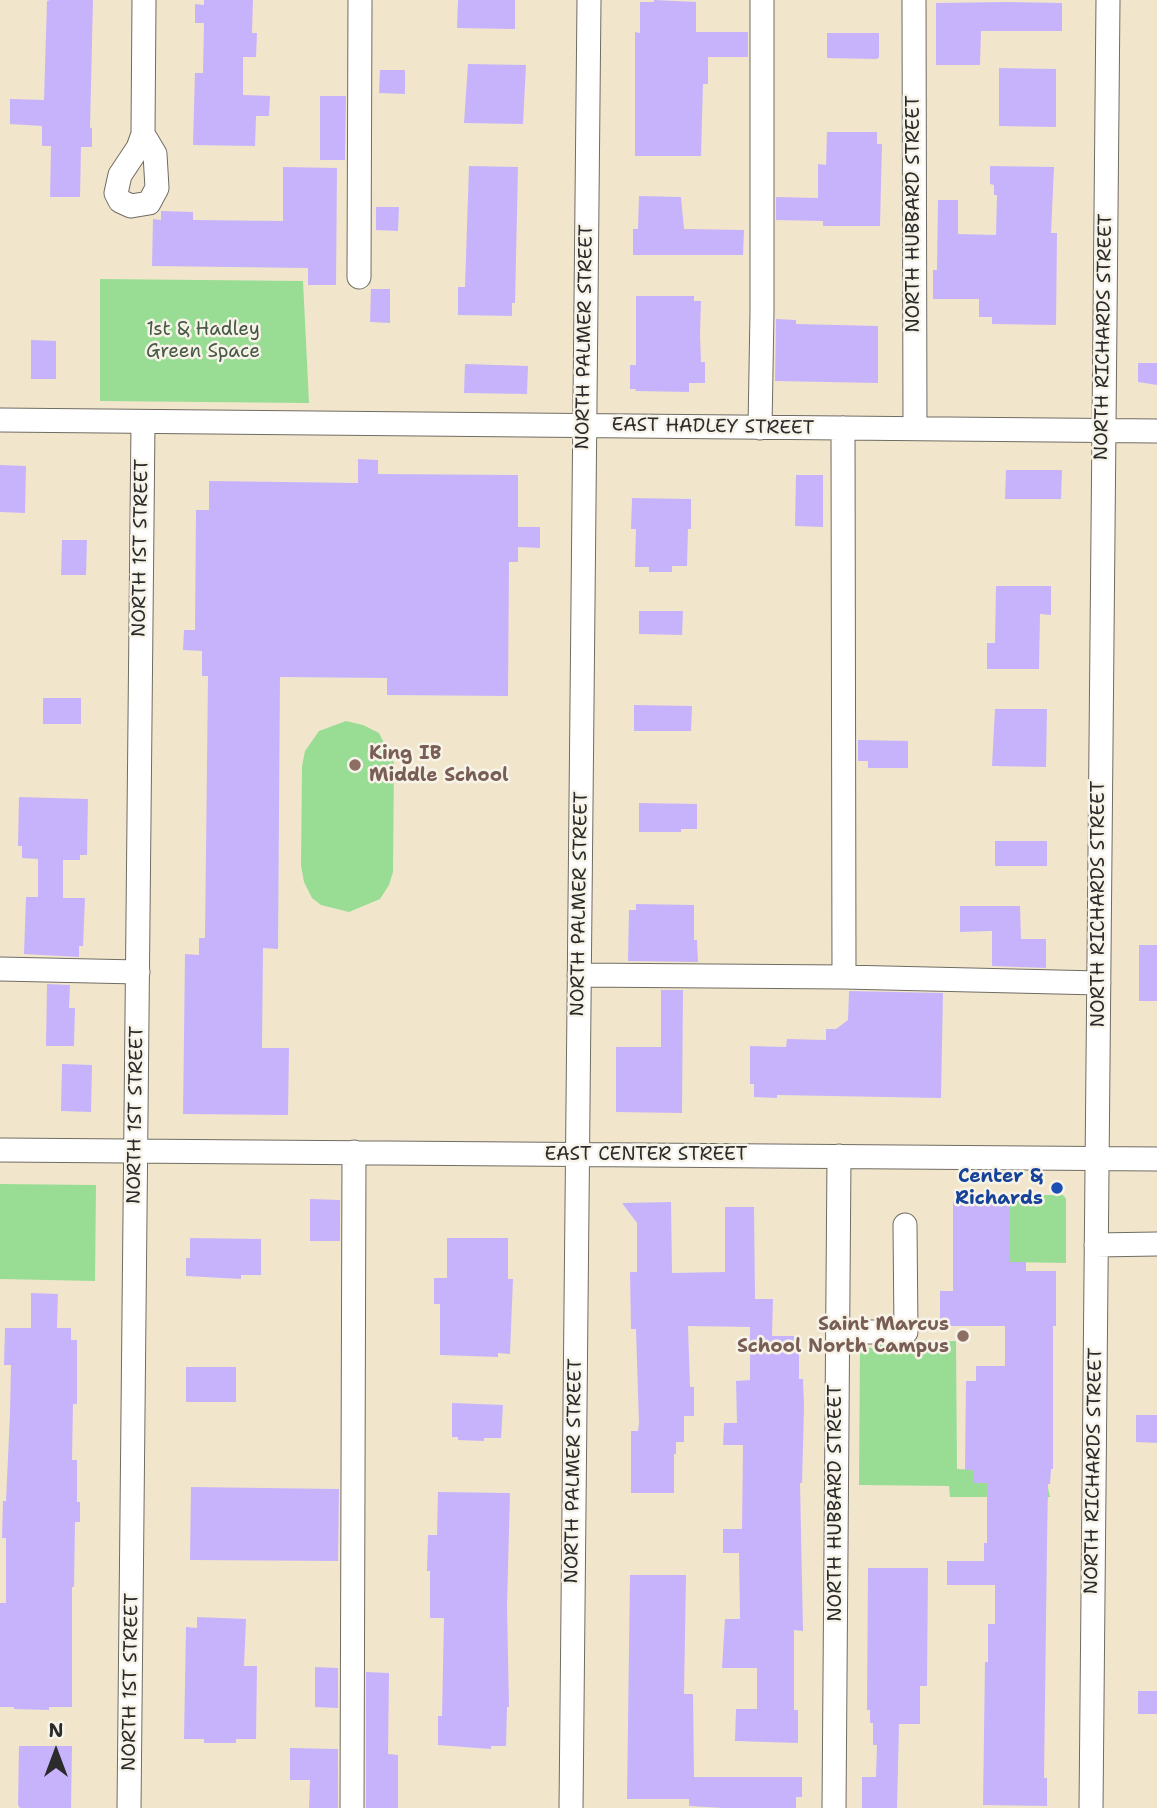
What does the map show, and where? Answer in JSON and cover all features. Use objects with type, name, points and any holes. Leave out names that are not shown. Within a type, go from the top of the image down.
[{"type":"street","points":[[143,135],[144,0]]},
{"type":"street","points":[[359,277],[360,0]]},
{"type":"street","name":"NORTH PALMER STREET","points":[[571,1808],[589,0]]},
{"type":"street","points":[[760,428],[762,0]]},
{"type":"street","name":"NORTH HUBBARD STREET","points":[[914,0],[915,428]]},
{"type":"street","name":"NORTH RICHARDS STREET","points":[[1091,1808],[1108,0]]},
{"type":"street","name":"EAST HADLEY STREET","points":[[0,420],[1157,431]]},
{"type":"street","name":"NORTH 1ST STREET","points":[[130,1808],[143,422]]},
{"type":"street","points":[[843,428],[844,977]]},
{"type":"street","points":[[0,969],[138,972]]},
{"type":"street","points":[[579,975],[1099,983]]},
{"type":"street","name":"EAST CENTER STREET","points":[[0,1150],[1157,1159]]},
{"type":"street","points":[[352,1808],[354,1152]]},
{"type":"street","name":"NORTH HUBBARD STREET","points":[[834,1808],[839,1156]]},
{"type":"street","points":[[838,1332],[906,1332],[905,1225]]},
{"type":"street","points":[[1096,1245],[1157,1244]]},
{"type":"green space","name":"1st & Hadley Green Space","points":[[100,279],[303,281],[309,403],[100,401]]},
{"type":"green space","points":[[346,721],[379,733],[394,763],[393,872],[380,899],[349,912],[321,905],[312,898],[304,882],[301,866],[302,766],[305,751],[319,731]]},
{"type":"green space","points":[[0,1184],[96,1185],[95,1281],[0,1279]]},
{"type":"green space","points":[[1010,1195],[1063,1195],[1066,1199],[1066,1263],[1010,1262]]},
{"type":"green space","points":[[956,1341],[957,1469],[974,1470],[975,1483],[1047,1484],[1050,1497],[950,1497],[949,1486],[859,1485],[860,1348],[874,1348],[880,1342]]},
{"type":"building","points":[[93,0],[90,128],[92,147],[81,147],[80,197],[50,197],[51,146],[42,146],[42,126],[10,124],[10,99],[44,100],[47,1]]},
{"type":"building","points":[[204,0],[253,0],[252,33],[257,33],[256,57],[243,57],[243,95],[270,96],[269,116],[256,116],[255,146],[193,145],[195,73],[203,73],[204,23],[195,23],[195,4],[204,5]]},
{"type":"building","points":[[458,0],[515,0],[515,29],[457,28]]},
{"type":"building","points":[[640,2],[696,2],[696,32],[748,32],[748,57],[708,57],[708,84],[703,84],[701,156],[635,156],[635,32],[640,33]]},
{"type":"building","points":[[936,3],[1062,3],[1062,31],[981,31],[980,65],[936,65]]},
{"type":"building","points":[[827,33],[879,33],[879,57],[827,58]]},
{"type":"building","points":[[468,64],[526,65],[523,124],[464,123]]},
{"type":"building","points":[[999,68],[1056,69],[1056,127],[999,126]]},
{"type":"building","points":[[380,70],[405,70],[405,94],[379,93]]},
{"type":"building","points":[[320,96],[346,96],[345,160],[320,160]]},
{"type":"building","points":[[827,132],[877,132],[877,144],[882,144],[880,226],[823,226],[823,221],[776,220],[776,197],[818,198],[818,164],[826,165]]},
{"type":"building","points":[[469,166],[518,167],[515,303],[512,303],[512,316],[458,315],[458,287],[465,287]]},
{"type":"building","points":[[990,166],[1054,167],[1051,233],[1057,233],[1056,325],[992,324],[992,317],[979,317],[979,299],[933,299],[933,270],[937,270],[938,200],[958,200],[958,234],[996,235],[997,195],[994,195],[994,185],[990,184]]},
{"type":"building","points":[[283,167],[337,168],[336,285],[308,285],[308,268],[152,266],[153,219],[161,220],[161,211],[193,212],[193,220],[283,221]]},
{"type":"building","points":[[639,196],[681,197],[684,229],[744,230],[743,255],[633,255],[633,229],[638,229]]},
{"type":"building","points":[[376,207],[399,207],[398,231],[376,230]]},
{"type":"building","points":[[371,289],[390,289],[390,323],[370,322]]},
{"type":"building","points":[[636,296],[694,296],[694,301],[701,301],[701,362],[705,362],[705,383],[689,383],[689,392],[630,389],[630,365],[636,365]]},
{"type":"building","points":[[776,319],[796,320],[796,324],[878,326],[878,383],[775,381]]},
{"type":"building","points":[[31,340],[56,341],[56,379],[31,379]]},
{"type":"building","points":[[1138,363],[1157,363],[1157,385],[1138,382]]},
{"type":"building","points":[[465,364],[528,366],[527,394],[464,393]]},
{"type":"building","points":[[358,459],[378,460],[378,474],[518,475],[518,527],[540,527],[540,548],[518,547],[518,562],[509,562],[508,696],[387,695],[387,678],[280,677],[278,949],[263,948],[262,1048],[289,1048],[288,1115],[183,1114],[185,954],[199,955],[199,938],[205,938],[208,676],[202,676],[202,651],[183,650],[184,630],[195,630],[196,510],[209,510],[209,481],[358,483]]},
{"type":"building","points":[[0,465],[26,466],[25,513],[0,512]]},
{"type":"building","points":[[1006,470],[1062,470],[1061,499],[1005,499]]},
{"type":"building","points":[[796,475],[823,475],[823,527],[795,526]]},
{"type":"building","points":[[632,498],[691,499],[687,566],[672,566],[672,572],[649,572],[649,567],[635,567],[636,529],[631,529]]},
{"type":"building","points":[[62,540],[87,540],[86,575],[61,575]]},
{"type":"building","points":[[996,586],[1051,586],[1051,615],[1040,614],[1039,669],[987,669],[987,643],[995,643]]},
{"type":"building","points":[[639,611],[683,611],[682,635],[639,634]]},
{"type":"building","points":[[43,698],[81,698],[81,724],[43,724]]},
{"type":"building","points":[[634,705],[692,706],[691,731],[634,731]]},
{"type":"building","points":[[995,709],[1047,709],[1046,767],[992,766]]},
{"type":"building","points":[[858,740],[908,741],[908,768],[868,768],[868,761],[858,761]]},
{"type":"building","points":[[19,797],[88,799],[87,855],[80,855],[80,860],[63,860],[63,898],[85,898],[83,946],[79,946],[79,957],[24,954],[26,897],[38,897],[38,859],[22,858],[22,846],[18,846]]},
{"type":"building","points":[[639,803],[697,804],[697,829],[681,829],[681,832],[639,832]]},
{"type":"building","points":[[995,841],[1047,841],[1047,866],[995,866]]},
{"type":"building","points":[[636,904],[694,905],[694,940],[697,940],[698,962],[628,961],[629,910],[636,910]]},
{"type":"building","points":[[960,906],[1020,906],[1021,939],[1046,939],[1046,968],[992,966],[992,931],[960,932]]},
{"type":"building","points":[[1139,945],[1157,945],[1157,1001],[1139,1001]]},
{"type":"building","points":[[47,984],[70,985],[69,1008],[75,1008],[74,1046],[46,1046]]},
{"type":"building","points":[[661,990],[683,990],[682,1113],[616,1112],[616,1047],[661,1047]]},
{"type":"building","points":[[849,991],[943,993],[941,1098],[777,1095],[777,1098],[754,1097],[754,1084],[750,1084],[750,1046],[786,1047],[787,1039],[826,1040],[826,1029],[836,1029],[848,1020]]},
{"type":"building","points":[[62,1064],[92,1065],[91,1112],[61,1111]]},
{"type":"building","points":[[310,1199],[340,1200],[340,1241],[310,1241]]},
{"type":"building","points":[[953,1201],[1010,1202],[1010,1262],[1026,1262],[1026,1271],[1056,1271],[1056,1326],[1053,1326],[1053,1469],[1048,1484],[1044,1778],[1047,1778],[1047,1806],[983,1805],[985,1662],[988,1662],[988,1624],[995,1624],[995,1585],[947,1585],[947,1561],[984,1561],[984,1543],[987,1543],[987,1483],[974,1483],[974,1470],[965,1470],[966,1381],[976,1381],[976,1366],[1005,1366],[1005,1326],[940,1326],[940,1291],[953,1291]]},
{"type":"building","points":[[671,1202],[672,1273],[725,1272],[725,1207],[754,1207],[755,1299],[773,1299],[772,1336],[794,1336],[794,1350],[799,1350],[799,1379],[803,1379],[804,1406],[800,1483],[803,1631],[794,1630],[794,1710],[798,1710],[798,1743],[735,1741],[736,1709],[757,1709],[757,1668],[722,1668],[725,1619],[740,1619],[739,1553],[723,1553],[723,1529],[742,1529],[743,1445],[723,1445],[724,1423],[737,1423],[736,1381],[750,1380],[750,1327],[688,1326],[694,1416],[684,1416],[684,1442],[676,1442],[674,1493],[631,1493],[631,1431],[638,1431],[639,1424],[636,1329],[631,1329],[630,1272],[637,1272],[637,1223],[622,1203]]},
{"type":"building","points":[[190,1238],[261,1239],[261,1275],[241,1275],[241,1279],[186,1276]]},
{"type":"building","points":[[447,1238],[508,1238],[508,1279],[513,1279],[510,1354],[498,1353],[498,1357],[440,1355],[440,1304],[434,1304],[434,1278],[447,1278]]},
{"type":"building","points":[[31,1293],[58,1294],[57,1328],[71,1328],[71,1340],[77,1340],[77,1404],[73,1404],[72,1460],[77,1460],[80,1522],[75,1522],[72,1587],[72,1707],[49,1707],[49,1710],[0,1707],[0,1603],[6,1603],[3,1501],[6,1501],[11,1365],[4,1365],[5,1328],[31,1328]]},
{"type":"building","points":[[186,1367],[236,1367],[236,1402],[186,1402]]},
{"type":"building","points":[[452,1403],[503,1405],[501,1438],[484,1438],[484,1441],[458,1440],[458,1437],[452,1437]]},
{"type":"building","points":[[1136,1415],[1157,1415],[1157,1443],[1136,1442]]},
{"type":"building","points":[[191,1487],[339,1489],[338,1561],[190,1560]]},
{"type":"building","points":[[438,1492],[510,1493],[507,1605],[509,1707],[506,1746],[491,1746],[491,1749],[438,1745],[438,1716],[442,1716],[444,1618],[430,1618],[430,1571],[427,1571],[428,1535],[437,1535]]},
{"type":"building","points":[[868,1568],[928,1568],[927,1686],[920,1686],[920,1724],[899,1724],[897,1808],[862,1808],[862,1777],[876,1777],[877,1745],[873,1745],[873,1723],[870,1723],[870,1710],[867,1710]]},
{"type":"building","points":[[630,1575],[686,1575],[684,1694],[693,1694],[694,1777],[802,1777],[802,1797],[796,1797],[796,1808],[723,1808],[689,1806],[689,1799],[627,1799]]},
{"type":"building","points":[[197,1617],[246,1619],[244,1666],[257,1666],[256,1739],[236,1739],[236,1743],[204,1743],[204,1739],[184,1739],[186,1627],[197,1628]]},
{"type":"building","points":[[315,1667],[338,1668],[338,1708],[315,1707]]},
{"type":"building","points":[[366,1672],[389,1673],[388,1754],[398,1755],[398,1808],[366,1808]]},
{"type":"building","points":[[1138,1691],[1157,1691],[1157,1714],[1138,1714]]},
{"type":"building","points":[[19,1746],[72,1746],[71,1808],[20,1808]]},
{"type":"building","points":[[290,1748],[338,1749],[338,1808],[309,1808],[310,1780],[290,1780]]},
{"type":"place","name":"King IB Middle School","points":[[355,765]]},
{"type":"place","name":"Center & Richards","points":[[1057,1188]]},
{"type":"place","name":"Saint Marcus School North Campus","points":[[963,1336]]}]
